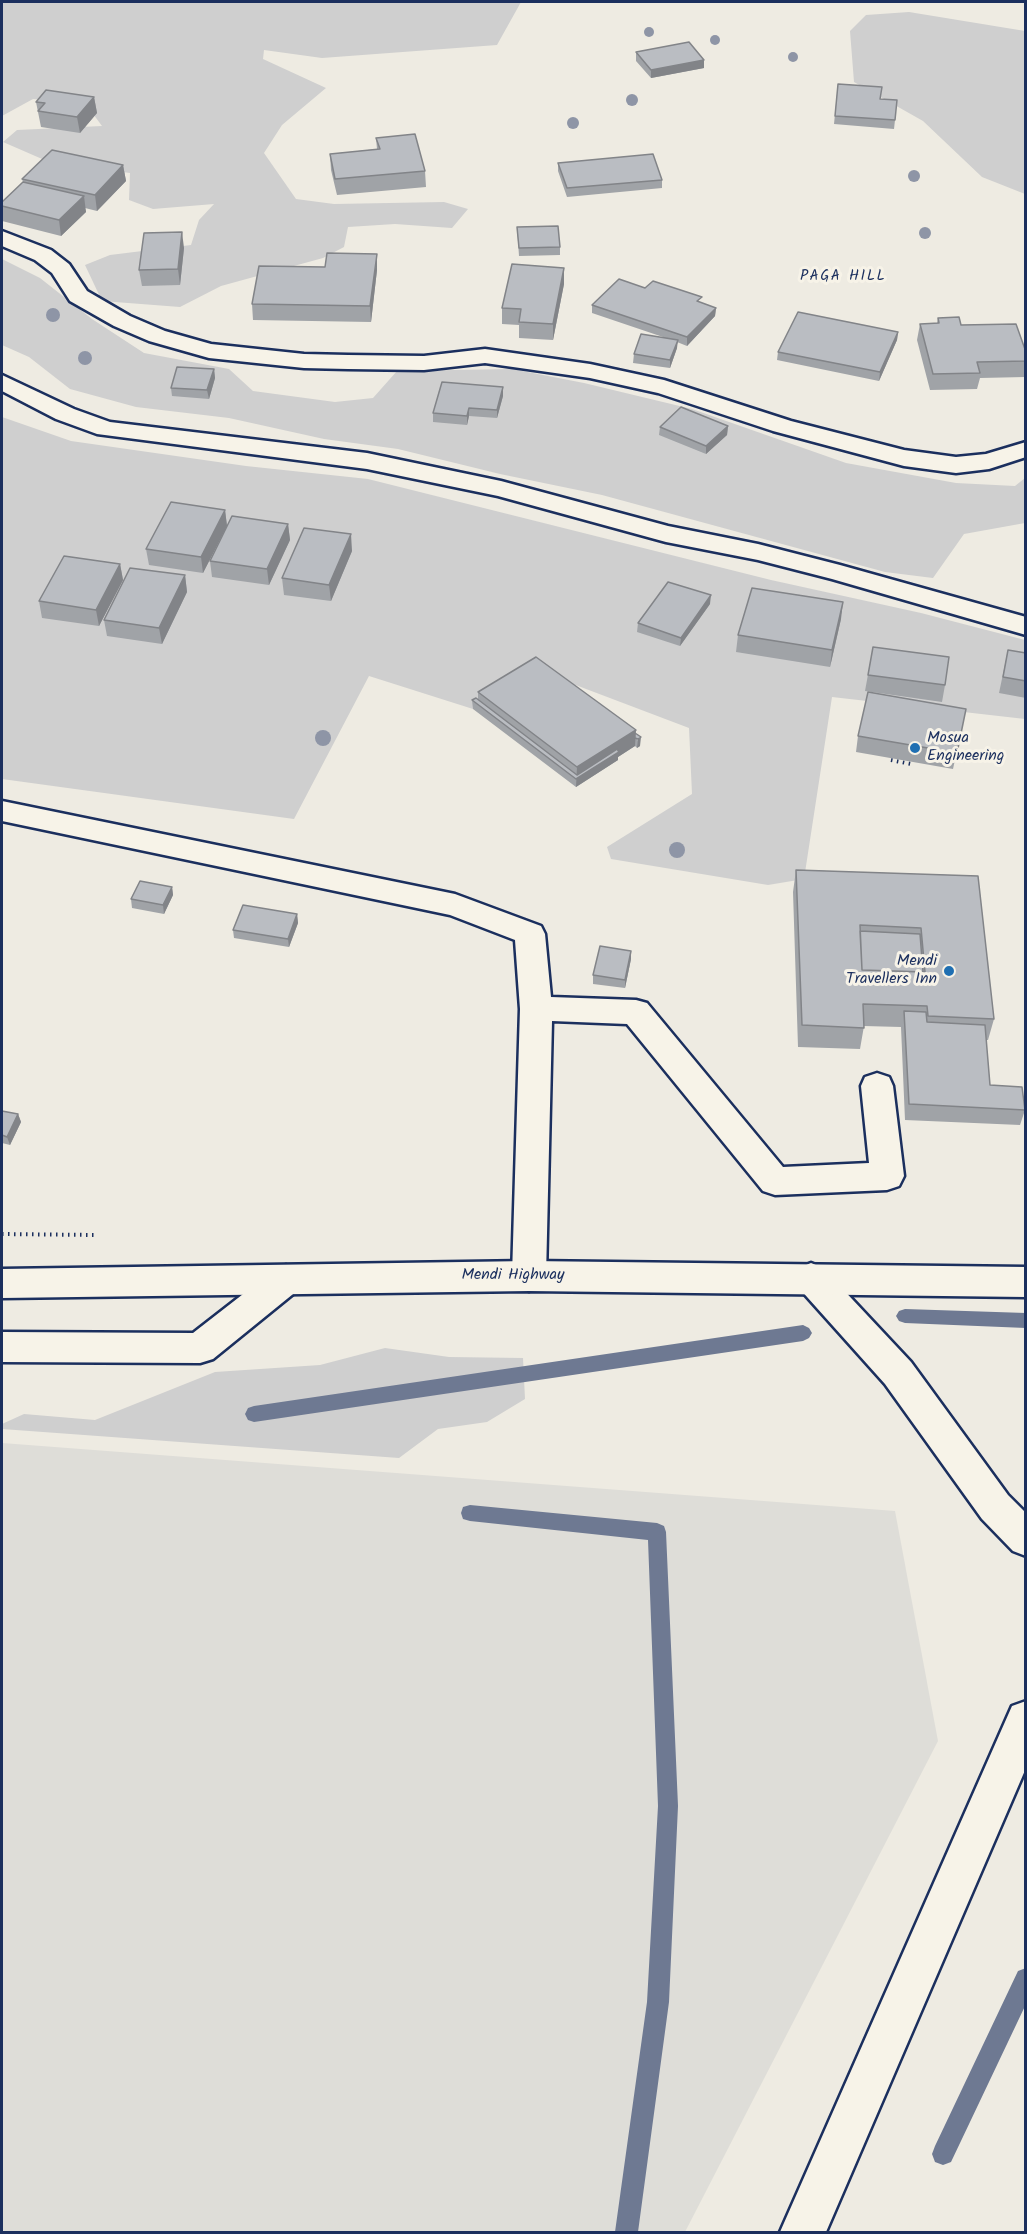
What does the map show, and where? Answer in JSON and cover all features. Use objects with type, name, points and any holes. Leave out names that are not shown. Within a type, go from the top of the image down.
[{"type":"street","points":[[2,238],[43,255],[61,269],[78,296],[122,321],[156,336],[209,351],[304,361],[348,362],[424,363],[486,356],[590,371],[664,387],[782,426],[904,458],[956,465],[988,461],[1026,450]]},
{"type":"street","points":[[2,382],[65,414],[106,429],[367,461],[491,487],[666,534],[758,552],[840,573],[1026,626]]},
{"type":"street","points":[[2,811],[454,905],[530,934],[536,1009],[529,1276]]},
{"type":"street","points":[[536,1009],[636,1012],[775,1181],[887,1176],[877,1086]]},
{"type":"street","name":"Mendi Highway","points":[[2,1284],[529,1276],[1026,1282]]},
{"type":"street","points":[[811,1278],[898,1373],[995,1507],[1026,1539]]},
{"type":"street","points":[[2,1347],[200,1348],[286,1280]]},
{"type":"street","points":[[803,2232],[1026,1720]]},
{"type":"path","points":[[891,760],[911,764]]},
{"type":"shaded area","points":[[2,2],[521,2],[497,45],[322,58],[264,50],[263,59],[326,88],[282,125],[264,153],[296,199],[334,204],[444,202],[468,209],[452,228],[395,224],[348,227],[344,247],[323,258],[221,286],[180,307],[102,301],[85,265],[110,255],[191,245],[199,220],[214,204],[153,209],[129,200],[130,173],[49,162],[3,142],[17,130],[102,126],[85,103],[33,99],[2,116]]},
{"type":"shaded area","points":[[909,12],[1025,31],[1025,194],[982,177],[923,121],[854,82],[850,31],[866,15]]},
{"type":"shaded area","points":[[2,259],[40,278],[92,319],[144,353],[229,369],[253,391],[335,402],[373,398],[397,371],[512,369],[584,383],[692,409],[846,463],[956,483],[1015,486],[1025,478],[1025,523],[964,534],[933,578],[885,572],[602,495],[500,474],[398,449],[324,439],[229,418],[136,407],[70,389],[29,357],[2,345]]},
{"type":"shaded area","points":[[2,417],[71,441],[246,466],[368,479],[771,580],[921,613],[1025,640],[1025,719],[832,697],[804,879],[768,885],[611,859],[607,847],[692,794],[689,728],[536,670],[473,709],[369,676],[294,819],[2,779]]},
{"type":"shaded area","points":[[385,1348],[449,1357],[523,1358],[525,1399],[487,1422],[438,1429],[399,1458],[2,1429],[2,1424],[24,1414],[95,1420],[215,1372],[320,1365]]},
{"type":"shaded area","points":[[2,1443],[895,1511],[938,1741],[685,2232],[2,2232]]},
{"type":"building","points":[[689,42],[704,60],[651,70],[636,52]]},
{"type":"building","points":[[838,84],[882,87],[880,99],[897,100],[895,120],[835,116]]},
{"type":"building","points":[[46,90],[94,97],[77,117],[38,111],[45,103],[36,102]]},
{"type":"building","points":[[415,134],[425,171],[335,179],[330,154],[380,149],[376,138]]},
{"type":"building","points":[[52,150],[123,165],[95,195],[22,179]]},
{"type":"building","points":[[653,154],[662,180],[567,188],[558,163]]},
{"type":"building","points":[[23,182],[84,196],[59,220],[2,206],[2,202]]},
{"type":"building","points":[[558,226],[560,247],[519,248],[517,227]]},
{"type":"building","points":[[182,232],[178,269],[139,270],[144,233]]},
{"type":"building","points":[[327,253],[377,254],[370,306],[252,304],[259,266],[325,267]]},
{"type":"building","points":[[512,264],[564,268],[553,324],[519,322],[521,309],[502,308]]},
{"type":"building","points":[[619,279],[645,288],[653,281],[702,297],[697,301],[716,308],[687,337],[592,305]]},
{"type":"building","points":[[798,312],[898,332],[880,372],[778,352]]},
{"type":"building","points":[[959,317],[961,325],[1016,324],[1026,352],[1026,361],[977,362],[980,373],[933,374],[920,324],[939,323],[938,318]]},
{"type":"building","points":[[641,334],[678,340],[670,360],[634,354]]},
{"type":"building","points":[[177,367],[214,369],[207,390],[171,388]]},
{"type":"building","points":[[442,382],[503,387],[497,410],[469,408],[467,416],[433,413]]},
{"type":"building","points":[[681,407],[728,426],[706,446],[660,427]]},
{"type":"building","points":[[171,502],[225,510],[201,557],[146,549]]},
{"type":"building","points":[[232,516],[288,524],[267,569],[210,561]]},
{"type":"building","points":[[304,528],[351,534],[329,585],[282,578]]},
{"type":"building","points":[[64,556],[120,564],[96,610],[39,601]]},
{"type":"building","points":[[130,568],[185,575],[159,628],[104,620]]},
{"type":"building","points":[[668,582],[711,595],[681,638],[638,623]]},
{"type":"building","points":[[752,588],[843,602],[832,650],[738,635]]},
{"type":"building","points":[[873,647],[949,657],[945,685],[868,675]]},
{"type":"building","points":[[1008,650],[1026,653],[1026,681],[1003,677]]},
{"type":"building","points":[[536,657],[636,730],[577,767],[478,692]]},
{"type":"building","points":[[868,692],[966,709],[957,753],[858,736]]},
{"type":"building","points":[[476,698],[577,775],[617,749],[619,752],[576,779],[472,700]]},
{"type":"building","name":"Mendi Travellers Inn","points":[[796,870],[978,876],[994,1019],[928,1016],[927,1006],[863,1004],[864,1028],[802,1025]],"holes":[[[860,925],[921,928],[925,972],[862,970]]]},
{"type":"building","points":[[140,881],[172,887],[163,905],[131,899]]},
{"type":"building","points":[[243,905],[297,914],[288,939],[233,930]]},
{"type":"building","points":[[860,931],[920,934],[923,972],[862,970]]},
{"type":"building","points":[[600,946],[631,951],[625,980],[593,975]]},
{"type":"building","points":[[904,1011],[926,1012],[927,1022],[985,1025],[990,1085],[1022,1087],[1025,1110],[909,1104]]},
{"type":"building","points":[[2,1111],[18,1114],[7,1137],[2,1135]]},
{"type":"waterway","points":[[905,1316],[1026,1321]]},
{"type":"waterway","points":[[254,1414],[803,1333]]},
{"type":"waterway","points":[[470,1513],[657,1532],[668,1806],[658,2002],[627,2232]]},
{"type":"waterway","points":[[943,2154],[1026,1979]]},
{"type":"place","name":"Mosua Engineering","points":[[915,748]]},
{"type":"place","name":"Mendi Travellers Inn","points":[[949,971]]},
{"type":"district","name":"PAGA HILL","points":[[843,277]]}]
